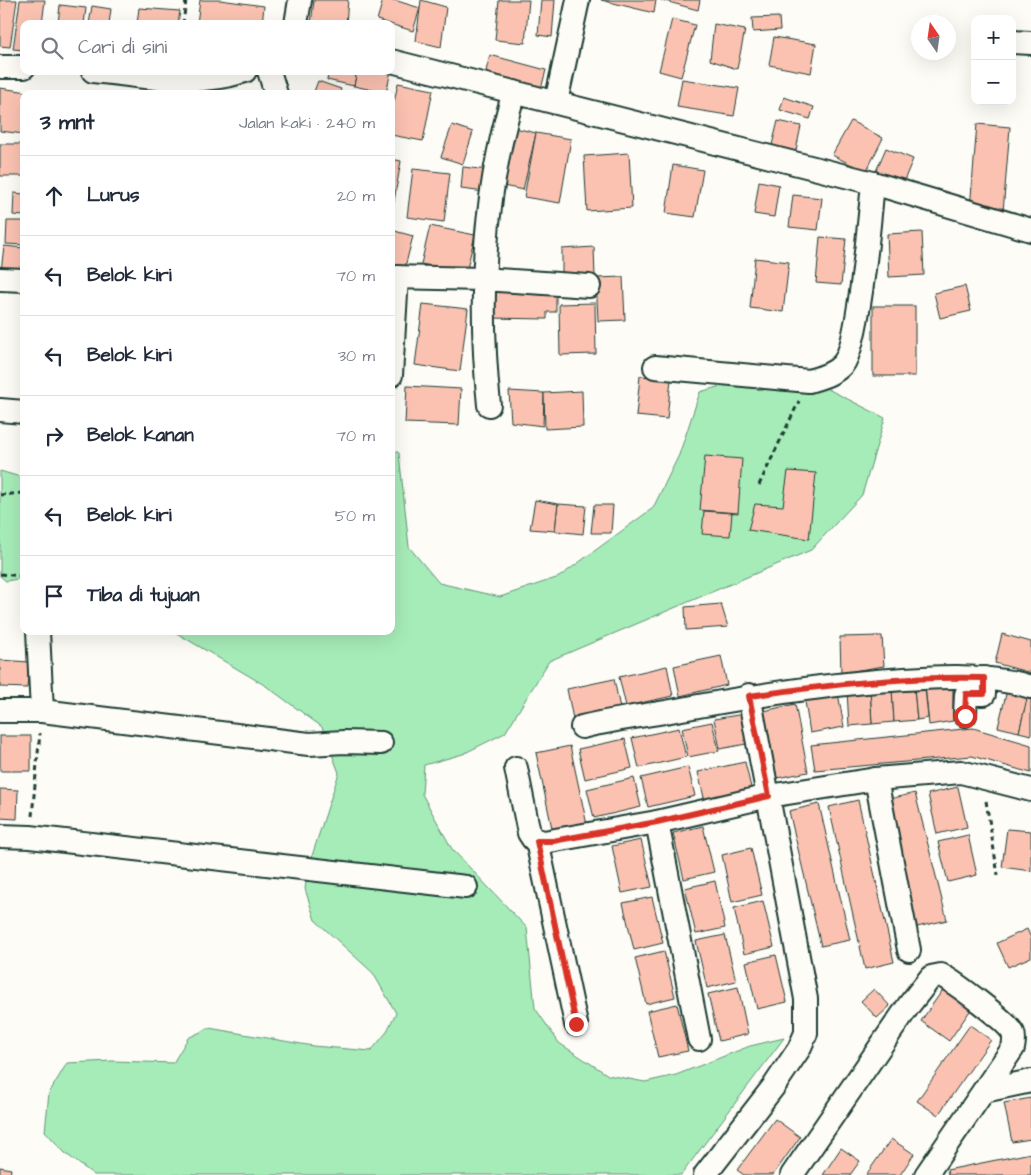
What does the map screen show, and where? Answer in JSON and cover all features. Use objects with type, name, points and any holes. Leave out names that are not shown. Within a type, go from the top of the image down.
[{"type":"street","points":[[297,20],[300,0]]},
{"type":"street","points":[[556,102],[578,0]]},
{"type":"street","points":[[1016,42],[1031,43]]},
{"type":"street","points":[[395,62],[873,184],[1031,230]]},
{"type":"street","points":[[0,67],[20,67]]},
{"type":"street","points":[[126,75],[175,81],[207,80],[228,75]]},
{"type":"street","points":[[269,75],[275,90]]},
{"type":"street","points":[[489,405],[483,279],[491,194],[501,135],[514,92]]},
{"type":"street","points":[[655,367],[809,380],[830,374],[844,363],[851,344],[864,270],[873,184]]},
{"type":"street","points":[[395,277],[483,279],[589,286]]},
{"type":"street","points":[[0,279],[20,280]]},
{"type":"street","points":[[0,410],[20,412]]},
{"type":"street","points":[[38,635],[42,711]]},
{"type":"street","points":[[965,716],[966,694],[984,694],[984,678]]},
{"type":"street","points":[[582,727],[749,696],[823,685],[903,679],[984,678],[1006,680],[1031,687]]},
{"type":"street","points":[[705,1175],[774,1086],[799,1049],[806,1032],[806,999],[749,696]]},
{"type":"street","points":[[0,711],[42,711],[309,744],[344,742],[382,743]]},
{"type":"street","points":[[516,768],[529,833],[537,841],[576,1024]]},
{"type":"street","points":[[537,841],[553,841],[657,822],[769,796],[876,779],[961,772],[1031,790]]},
{"type":"street","points":[[876,779],[909,950]]},
{"type":"street","points":[[657,822],[699,1039]]},
{"type":"street","points":[[0,836],[30,837],[466,887]]},
{"type":"street","points":[[792,1175],[909,1005],[935,975],[940,975],[960,987],[1013,1033],[1015,1041],[1013,1048],[926,1175]]},
{"type":"street","points":[[984,1091],[1031,1081]]},
{"type":"path","points":[[184,20],[186,0]]},
{"type":"path","points":[[759,485],[809,380]]},
{"type":"path","points":[[0,495],[20,493]]},
{"type":"path","points":[[0,574],[20,576]]},
{"type":"path","points":[[30,837],[42,711]]},
{"type":"path","points":[[982,776],[998,875]]},
{"type":"green space","points":[[752,377],[820,385],[885,418],[862,495],[811,550],[549,661],[505,733],[463,754],[424,765],[422,794],[452,849],[527,928],[535,1008],[559,1043],[608,1075],[645,1082],[676,1075],[750,1046],[784,1038],[681,1175],[94,1175],[65,1153],[45,1131],[49,1093],[67,1063],[113,1061],[173,1063],[188,1038],[209,1028],[313,1046],[371,1051],[386,1033],[396,1013],[373,973],[315,920],[305,889],[308,868],[339,773],[322,727],[266,686],[180,635],[395,635],[395,451],[399,453],[409,547],[439,583],[500,597],[559,577],[653,508],[679,455],[700,392]]},
{"type":"green space","points":[[0,471],[20,477],[20,579],[6,581],[0,576]]},
{"type":"building","points":[[0,0],[17,0],[10,47],[0,46]]},
{"type":"building","points":[[20,0],[45,0],[42,20],[20,20],[20,50],[13,49]]},
{"type":"building","points":[[200,0],[220,0],[264,6],[262,20],[198,20]]},
{"type":"building","points":[[314,0],[348,0],[346,20],[312,20]]},
{"type":"building","points":[[383,0],[394,0],[420,8],[413,31],[395,26],[395,20],[377,20]]},
{"type":"building","points":[[421,0],[446,7],[441,47],[416,41]]},
{"type":"building","points":[[499,0],[529,0],[525,43],[495,40]]},
{"type":"building","points":[[541,0],[555,0],[552,37],[538,35]]},
{"type":"building","points":[[601,0],[656,0],[654,13]]},
{"type":"building","points":[[661,0],[700,0],[698,10]]},
{"type":"building","points":[[60,5],[86,8],[84,20],[58,20]]},
{"type":"building","points":[[92,6],[111,9],[110,20],[90,20]]},
{"type":"building","points":[[139,8],[180,11],[179,20],[138,20]]},
{"type":"building","points":[[779,17],[780,30],[753,32],[752,18]]},
{"type":"building","points":[[672,19],[695,25],[681,77],[659,71]]},
{"type":"building","points":[[714,24],[745,30],[737,69],[710,60]]},
{"type":"building","points":[[774,37],[816,44],[811,73],[769,65]]},
{"type":"building","points":[[490,55],[546,70],[541,89],[485,75]]},
{"type":"building","points":[[328,75],[356,75],[354,86],[327,80]]},
{"type":"building","points":[[356,75],[390,75],[387,90],[372,90],[354,86]]},
{"type":"building","points":[[682,79],[739,88],[734,116],[677,107]]},
{"type":"building","points":[[318,81],[341,89],[341,90],[315,90]]},
{"type":"building","points":[[398,83],[433,90],[423,141],[395,136],[395,98]]},
{"type":"building","points":[[0,88],[20,91],[20,134],[0,131]]},
{"type":"building","points":[[784,97],[814,107],[810,119],[780,110]]},
{"type":"building","points":[[778,121],[801,126],[795,155],[771,149]]},
{"type":"building","points":[[851,121],[883,138],[866,172],[832,155]]},
{"type":"building","points":[[977,124],[1010,127],[1003,212],[970,209]]},
{"type":"building","points":[[452,125],[473,132],[463,164],[441,157]]},
{"type":"building","points":[[511,127],[536,133],[523,190],[498,185]]},
{"type":"building","points":[[536,133],[571,139],[560,203],[524,197]]},
{"type":"building","points":[[0,144],[20,144],[20,176],[0,176]]},
{"type":"building","points":[[886,148],[913,159],[903,183],[876,171]]},
{"type":"building","points":[[629,153],[632,208],[587,211],[584,156]]},
{"type":"building","points":[[395,160],[401,161],[395,196]]},
{"type":"building","points":[[673,165],[703,170],[695,217],[666,213]]},
{"type":"building","points":[[463,167],[488,170],[485,192],[461,189]]},
{"type":"building","points":[[413,169],[450,173],[444,222],[407,217]]},
{"type":"building","points":[[759,181],[779,185],[774,217],[754,214]]},
{"type":"building","points":[[14,193],[20,194],[20,216],[13,215]]},
{"type":"building","points":[[793,195],[822,198],[818,230],[789,227]]},
{"type":"building","points":[[7,221],[20,221],[20,245],[6,244]]},
{"type":"building","points":[[430,226],[475,235],[466,273],[421,264]]},
{"type":"building","points":[[395,231],[413,236],[403,275],[395,273]]},
{"type":"building","points":[[922,232],[924,275],[889,277],[887,234]]},
{"type":"building","points":[[820,237],[846,239],[841,285],[816,283]]},
{"type":"building","points":[[4,246],[20,248],[20,273],[1,271]]},
{"type":"building","points":[[594,247],[595,278],[562,279],[562,249]]},
{"type":"building","points":[[755,258],[789,262],[783,312],[750,308]]},
{"type":"building","points":[[623,277],[625,320],[598,321],[596,278]]},
{"type":"building","points":[[965,286],[971,311],[940,318],[934,293]]},
{"type":"building","points":[[490,288],[556,289],[556,312],[547,312],[547,319],[489,318]]},
{"type":"building","points":[[595,303],[596,354],[560,355],[559,304]]},
{"type":"building","points":[[423,304],[468,309],[460,371],[415,365]]},
{"type":"building","points":[[873,306],[915,306],[915,376],[873,376]]},
{"type":"building","points":[[640,376],[671,379],[667,419],[636,416]]},
{"type":"building","points":[[407,386],[461,389],[459,425],[405,423]]},
{"type":"building","points":[[509,391],[544,393],[543,426],[511,422]]},
{"type":"building","points":[[582,391],[583,427],[545,429],[544,393]]},
{"type":"building","points":[[705,456],[742,459],[738,513],[700,510]]},
{"type":"building","points":[[788,471],[816,473],[809,539],[748,530],[755,504],[783,506]]},
{"type":"building","points":[[535,500],[558,504],[555,531],[530,529]]},
{"type":"building","points":[[558,504],[586,506],[583,534],[555,531]]},
{"type":"building","points":[[594,505],[613,505],[611,533],[591,533]]},
{"type":"building","points":[[704,511],[732,513],[730,536],[702,534]]},
{"type":"building","points":[[721,604],[728,627],[686,630],[685,607]]},
{"type":"building","points":[[1002,634],[1031,642],[1031,673],[995,663]]},
{"type":"building","points":[[882,636],[884,666],[841,673],[840,637]]},
{"type":"building","points":[[721,656],[727,685],[680,696],[674,666]]},
{"type":"building","points":[[0,660],[29,662],[27,688],[0,687]]},
{"type":"building","points":[[667,666],[673,696],[626,706],[619,677]]},
{"type":"building","points":[[614,679],[620,708],[573,719],[567,689]]},
{"type":"building","points":[[953,683],[953,721],[929,725],[925,685]]},
{"type":"building","points":[[892,688],[894,722],[872,724],[870,689]]},
{"type":"building","points":[[892,688],[914,688],[917,720],[894,722]]},
{"type":"building","points":[[914,688],[925,688],[928,718],[917,720]]},
{"type":"building","points":[[870,689],[872,724],[849,726],[847,690]]},
{"type":"building","points":[[1007,690],[1028,695],[1019,732],[998,727]]},
{"type":"building","points":[[838,693],[844,727],[810,733],[804,695]]},
{"type":"building","points":[[1028,695],[1031,696],[1031,735],[1019,732]]},
{"type":"building","points":[[795,704],[808,772],[777,778],[764,711]]},
{"type":"building","points":[[744,714],[751,743],[720,749],[714,719]]},
{"type":"building","points":[[712,722],[719,751],[688,757],[682,728]]},
{"type":"building","points":[[679,728],[686,757],[639,768],[632,738]]},
{"type":"building","points":[[973,728],[1031,745],[1031,773],[972,756],[815,770],[811,745]]},
{"type":"building","points":[[0,736],[31,736],[31,771],[0,771]]},
{"type":"building","points":[[625,739],[632,768],[585,779],[578,749]]},
{"type":"building","points":[[570,746],[587,825],[553,833],[536,753]]},
{"type":"building","points":[[745,762],[752,792],[705,802],[698,772]]},
{"type":"building","points":[[688,767],[695,796],[648,807],[641,778]]},
{"type":"building","points":[[634,778],[641,807],[594,818],[587,789]]},
{"type":"building","points":[[958,787],[967,827],[937,834],[928,794]]},
{"type":"building","points":[[0,789],[18,790],[17,819],[0,818]]},
{"type":"building","points":[[915,793],[947,920],[917,927],[885,800]]},
{"type":"building","points":[[858,800],[894,962],[865,969],[829,807]]},
{"type":"building","points":[[819,804],[850,940],[821,946],[789,811]]},
{"type":"building","points":[[703,826],[714,872],[684,879],[673,833]]},
{"type":"building","points":[[1007,829],[1031,831],[1031,871],[1002,867]]},
{"type":"building","points":[[968,835],[977,875],[948,882],[938,842]]},
{"type":"building","points":[[641,840],[652,887],[622,893],[612,846]]},
{"type":"building","points":[[751,848],[762,895],[732,902],[722,855]]},
{"type":"building","points":[[715,881],[725,928],[696,934],[685,888]]},
{"type":"building","points":[[652,897],[663,943],[634,950],[623,903]]},
{"type":"building","points":[[763,901],[774,947],[744,954],[734,908]]},
{"type":"building","points":[[1027,929],[1031,938],[1031,957],[1008,967],[997,943]]},
{"type":"building","points":[[725,935],[736,981],[707,988],[696,941]]},
{"type":"building","points":[[664,951],[675,997],[646,1004],[635,958]]},
{"type":"building","points":[[776,955],[787,1002],[757,1009],[746,962]]},
{"type":"building","points":[[738,987],[748,1034],[719,1041],[708,994]]},
{"type":"building","points":[[944,988],[972,1008],[949,1041],[921,1021]]},
{"type":"building","points":[[874,989],[890,1006],[877,1018],[861,1001]]},
{"type":"building","points":[[677,1004],[688,1051],[658,1057],[647,1011]]},
{"type":"building","points":[[970,1025],[991,1040],[938,1115],[917,1101]]},
{"type":"building","points":[[1031,1098],[1031,1139],[1012,1142],[1004,1103]]},
{"type":"building","points":[[775,1119],[800,1137],[773,1175],[744,1175],[737,1170]]},
{"type":"building","points":[[891,1139],[914,1154],[900,1175],[866,1175]]},
{"type":"building","points":[[841,1148],[860,1161],[850,1175],[823,1175]]},
{"type":"building","points":[[1031,1153],[1031,1175],[948,1175],[947,1170]]},
{"type":"building","points":[[0,1167],[11,1169],[10,1175],[0,1175]]},
{"type":"route","points":[[576,1024],[537,841],[553,841],[657,822],[769,796],[749,696],[823,685],[903,679],[984,678],[984,694],[966,694],[965,716]]}]
